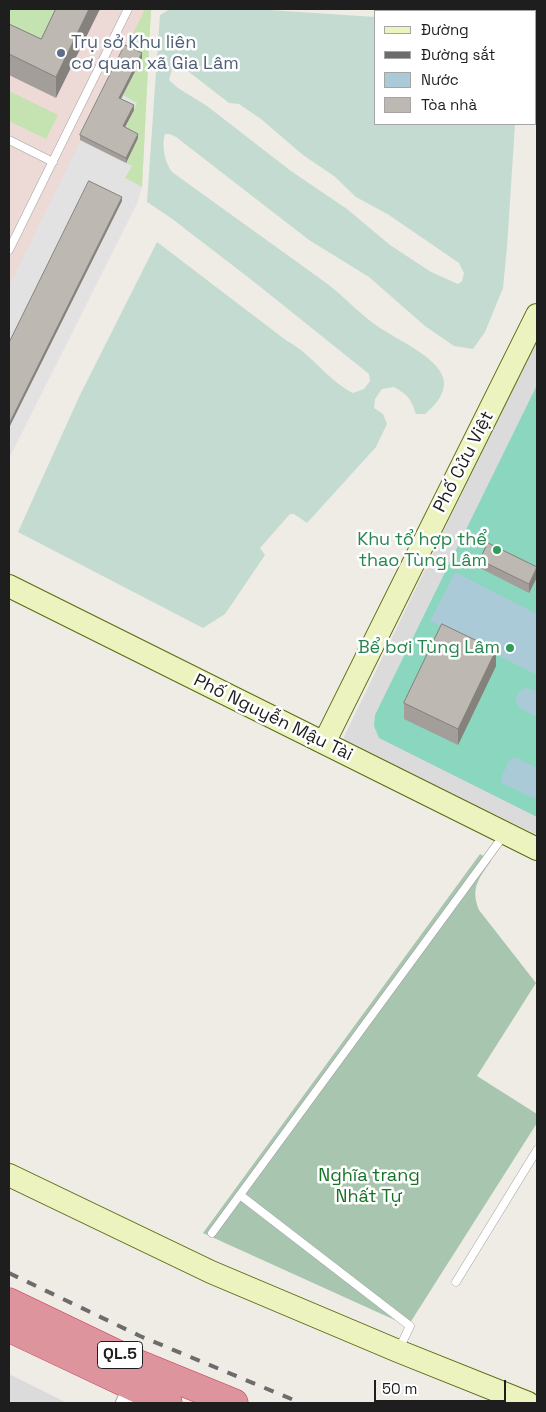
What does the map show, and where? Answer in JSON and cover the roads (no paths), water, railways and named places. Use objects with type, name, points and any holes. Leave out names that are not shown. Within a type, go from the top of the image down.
[{"type":"highway","name":"QL.5","points":[[9,1302],[136,1363],[234,1403]]},
{"type":"highway","name":"QL.5","points":[[9,1328],[128,1395],[168,1403]]},
{"type":"street","name":"Phố Cửu Việt","points":[[324,743],[537,315]]},
{"type":"street","name":"Phố Nguyễn Mậu Tài","points":[[9,586],[537,849]]},
{"type":"street","points":[[9,1175],[211,1272],[398,1352],[528,1403]]},
{"type":"lane","points":[[9,250],[128,9]]},
{"type":"lane","points":[[9,140],[53,162]]},
{"type":"lane","points":[[212,1233],[505,833]]},
{"type":"lane","points":[[456,1282],[537,1150]]},
{"type":"lane","points":[[240,1195],[410,1326],[398,1352]]},
{"type":"water","name":"Bể bơi Tùng Lâm","points":[[455,572],[537,614],[537,675],[430,621]]},
{"type":"water","points":[[527,688],[537,691],[537,717],[522,709],[516,703],[518,694],[521,690]]},
{"type":"water","points":[[515,757],[537,768],[537,797],[533,798],[502,783],[501,778],[509,760]]},
{"type":"railway","points":[[9,1273],[140,1336],[301,1403]]},
{"type":"place","name":"Trụ sở Khu liên cơ quan xã Gia Lâm","points":[[61,53]]},
{"type":"place","name":"Khu tổ hợp thể thao Tùng Lâm","points":[[497,550]]},
{"type":"place","name":"Bể bơi Tùng Lâm","points":[[510,648]]},
{"type":"park label","name":"Nghĩa trang Nhất Tự","points":[[369,1186]]}]
